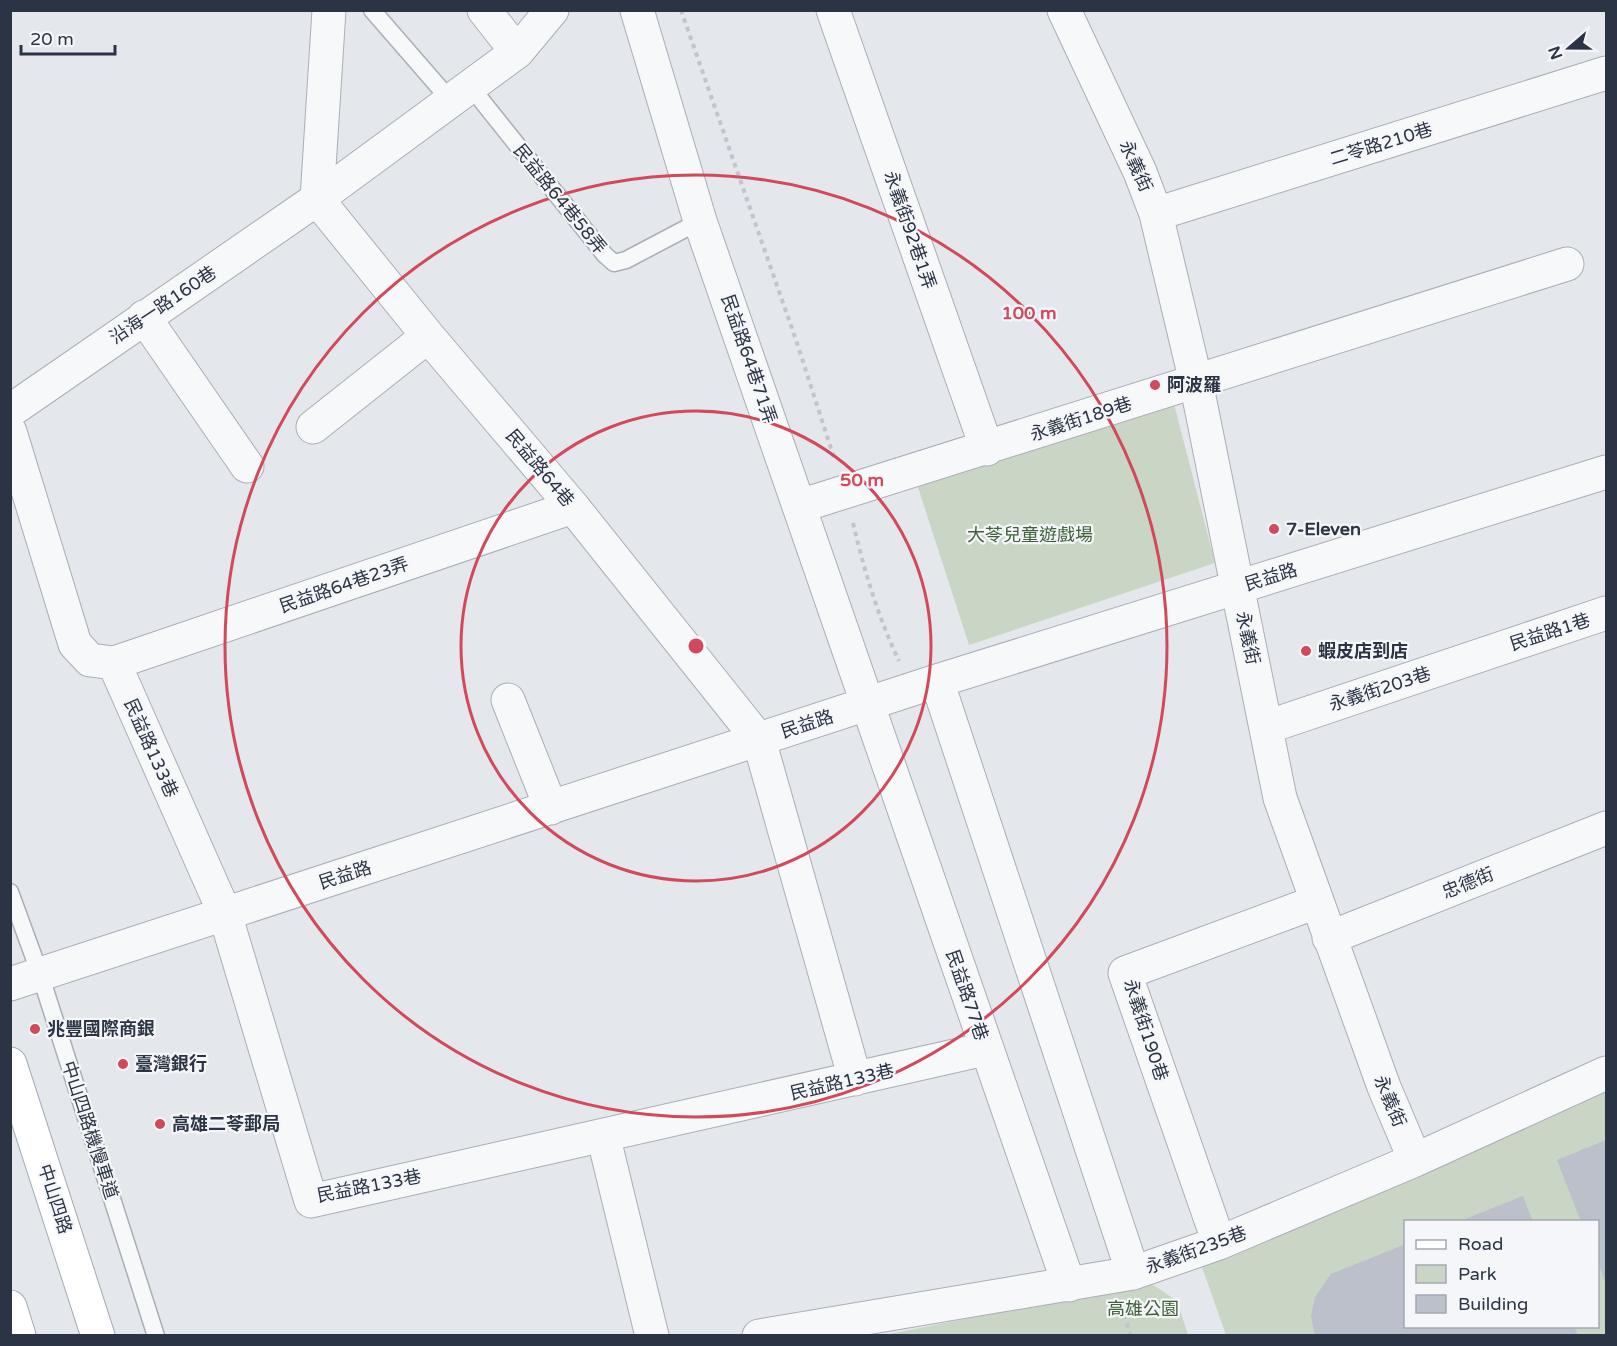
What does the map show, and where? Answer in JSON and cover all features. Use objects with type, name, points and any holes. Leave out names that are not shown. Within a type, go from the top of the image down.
[{"type":"main road","name":"中山四路","points":[[10,1064],[98,1335]]},
{"type":"main road","points":[[10,1307],[19,1335]]},
{"type":"street","points":[[317,199],[328,10]]},
{"type":"street","points":[[484,10],[517,52]]},
{"type":"street","points":[[317,199],[517,52],[552,10]]},
{"type":"street","name":"民益路64巷71弄","points":[[637,10],[700,221],[869,704]]},
{"type":"street","name":"永義街","points":[[1071,12],[1156,214],[1196,382],[1280,798],[1384,1087],[1415,1160]]},
{"type":"street","name":"永義街92巷1弄","points":[[843,14],[987,449]]},
{"type":"street","name":"二苓路210巷","points":[[1156,214],[1606,73]]},
{"type":"street","name":"沿海一路160巷","points":[[10,411],[317,199]]},
{"type":"street","name":"民益路64巷","points":[[317,199],[428,336],[573,507],[759,740]]},
{"type":"street","name":"永義街189巷","points":[[800,506],[987,449],[1567,264]]},
{"type":"street","points":[[144,317],[248,466]]},
{"type":"street","points":[[313,427],[428,336]]},
{"type":"street","points":[[10,432],[75,644],[90,660],[114,663]]},
{"type":"street","name":"民益路","points":[[25,979],[937,681],[1606,472]]},
{"type":"street","name":"民益路64巷23弄","points":[[114,663],[573,507]]},
{"type":"street","name":"民益路1巷","points":[[1493,651],[1606,613]]},
{"type":"street","name":"永義街203巷","points":[[1267,727],[1493,651]]},
{"type":"street","name":"民益路133巷","points":[[114,663],[225,914],[311,1201],[985,1049]]},
{"type":"street","points":[[937,681],[1133,1273]]},
{"type":"street","points":[[508,700],[551,808]]},
{"type":"street","name":"民益路77巷","points":[[869,704],[985,1049],[1069,1285]]},
{"type":"street","points":[[759,740],[855,1079]]},
{"type":"street","name":"忠德街","points":[[1329,938],[1606,828]]},
{"type":"street","name":"永義街190巷","points":[[1219,1243],[1125,974],[1316,902]]},
{"type":"street","name":"永義街235巷","points":[[759,1335],[1133,1273],[1219,1243],[1415,1160],[1606,1073]]},
{"type":"street","points":[[603,1136],[652,1335]]},
{"type":"lane","points":[[372,10],[461,94]]},
{"type":"lane","name":"民益路64巷58弄","points":[[461,94],[614,263],[626,260],[700,221]]},
{"type":"lane","name":"中山四路機慢車道","points":[[10,892],[25,979],[156,1335]]},
{"type":"green space","name":"大苓兒童遊戲場","points":[[1173,400],[1215,563],[969,645],[916,481]]},
{"type":"green space","points":[[1606,1085],[1606,1335],[1226,1335],[1198,1256]]},
{"type":"green space","name":"高雄公園","points":[[1149,1282],[1177,1301],[1188,1335],[880,1336]]},
{"type":"building","points":[[1606,1140],[1606,1284],[1599,1265],[1599,1220],[1580,1220],[1557,1160]]},
{"type":"building","points":[[1523,1196],[1532,1220],[1463,1220]]},
{"type":"building","points":[[1404,1245],[1404,1328],[1575,1328],[1578,1336],[1315,1336],[1311,1316],[1315,1297],[1331,1274]]},
{"type":"place","name":"阿波羅","points":[[1155,385]]},
{"type":"place","name":"7-Eleven","points":[[1274,529]]},
{"type":"place","name":"蝦皮店到店","points":[[1306,651]]},
{"type":"place","name":"兆豐國際商銀","points":[[35,1029]]},
{"type":"place","name":"臺灣銀行","points":[[123,1064]]},
{"type":"place","name":"高雄二苓郵局","points":[[160,1124]]}]
